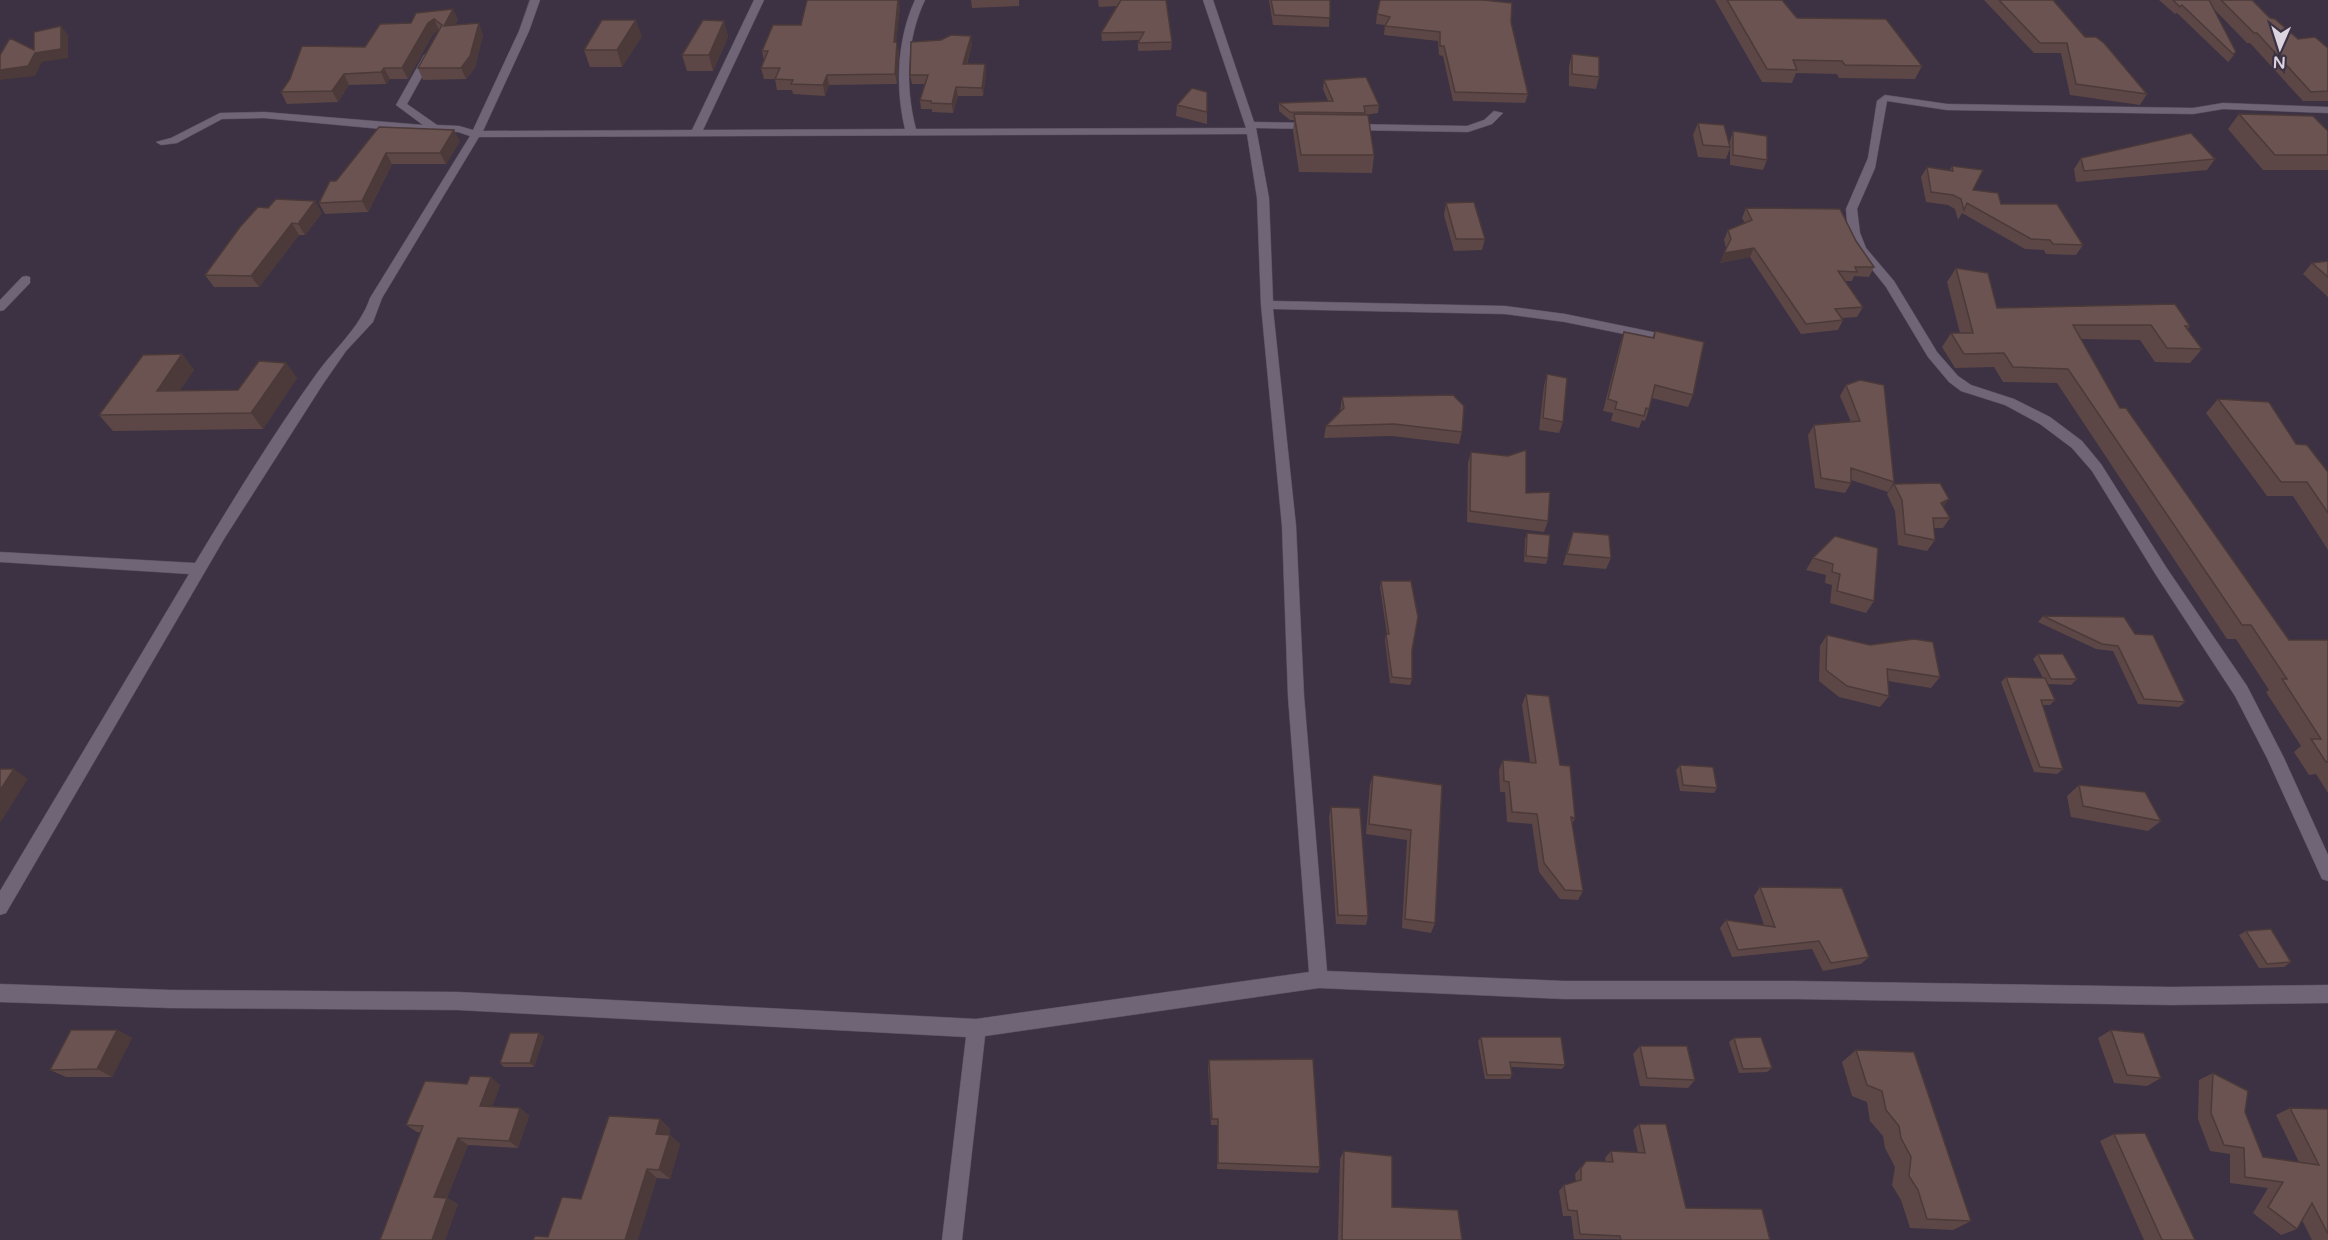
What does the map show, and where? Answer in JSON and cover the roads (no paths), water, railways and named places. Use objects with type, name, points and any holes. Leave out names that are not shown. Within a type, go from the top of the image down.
[{"type":"street","points":[[0,907],[199,569],[318,381],[342,348],[369,319],[376,298],[476,134],[524,31],[535,0]]},
{"type":"street","points":[[696,133],[759,0]]},
{"type":"street","points":[[911,132],[905,100],[909,26],[920,0]]},
{"type":"street","points":[[1208,0],[1250,128],[1263,198],[1267,305],[1289,526],[1296,696],[1319,979]]},
{"type":"street","points":[[433,127],[401,105],[435,43]]},
{"type":"street","points":[[2326,111],[2223,106],[2193,111],[1947,106],[1885,98],[1877,119],[1873,160],[1850,205],[1854,233],[1862,253],[1890,285],[1950,376],[1976,393],[1997,397],[2026,410],[2065,435],[2085,454],[2171,588],[2217,650],[2242,692],[2328,873]]},
{"type":"street","points":[[161,142],[173,141],[220,116],[264,115],[392,127],[459,129],[476,134],[1328,127],[1468,129],[1488,122],[1498,113]]},
{"type":"street","points":[[0,307],[26,280]]},
{"type":"street","points":[[1267,305],[1505,310],[1565,318],[1682,342]]},
{"type":"street","points":[[0,557],[199,569]]},
{"type":"street","points":[[0,993],[159,999],[458,1001],[976,1028],[1319,979],[1564,990],[1795,990],[2171,996],[2328,994]]},
{"type":"street","points":[[952,1240],[976,1028]]}]
